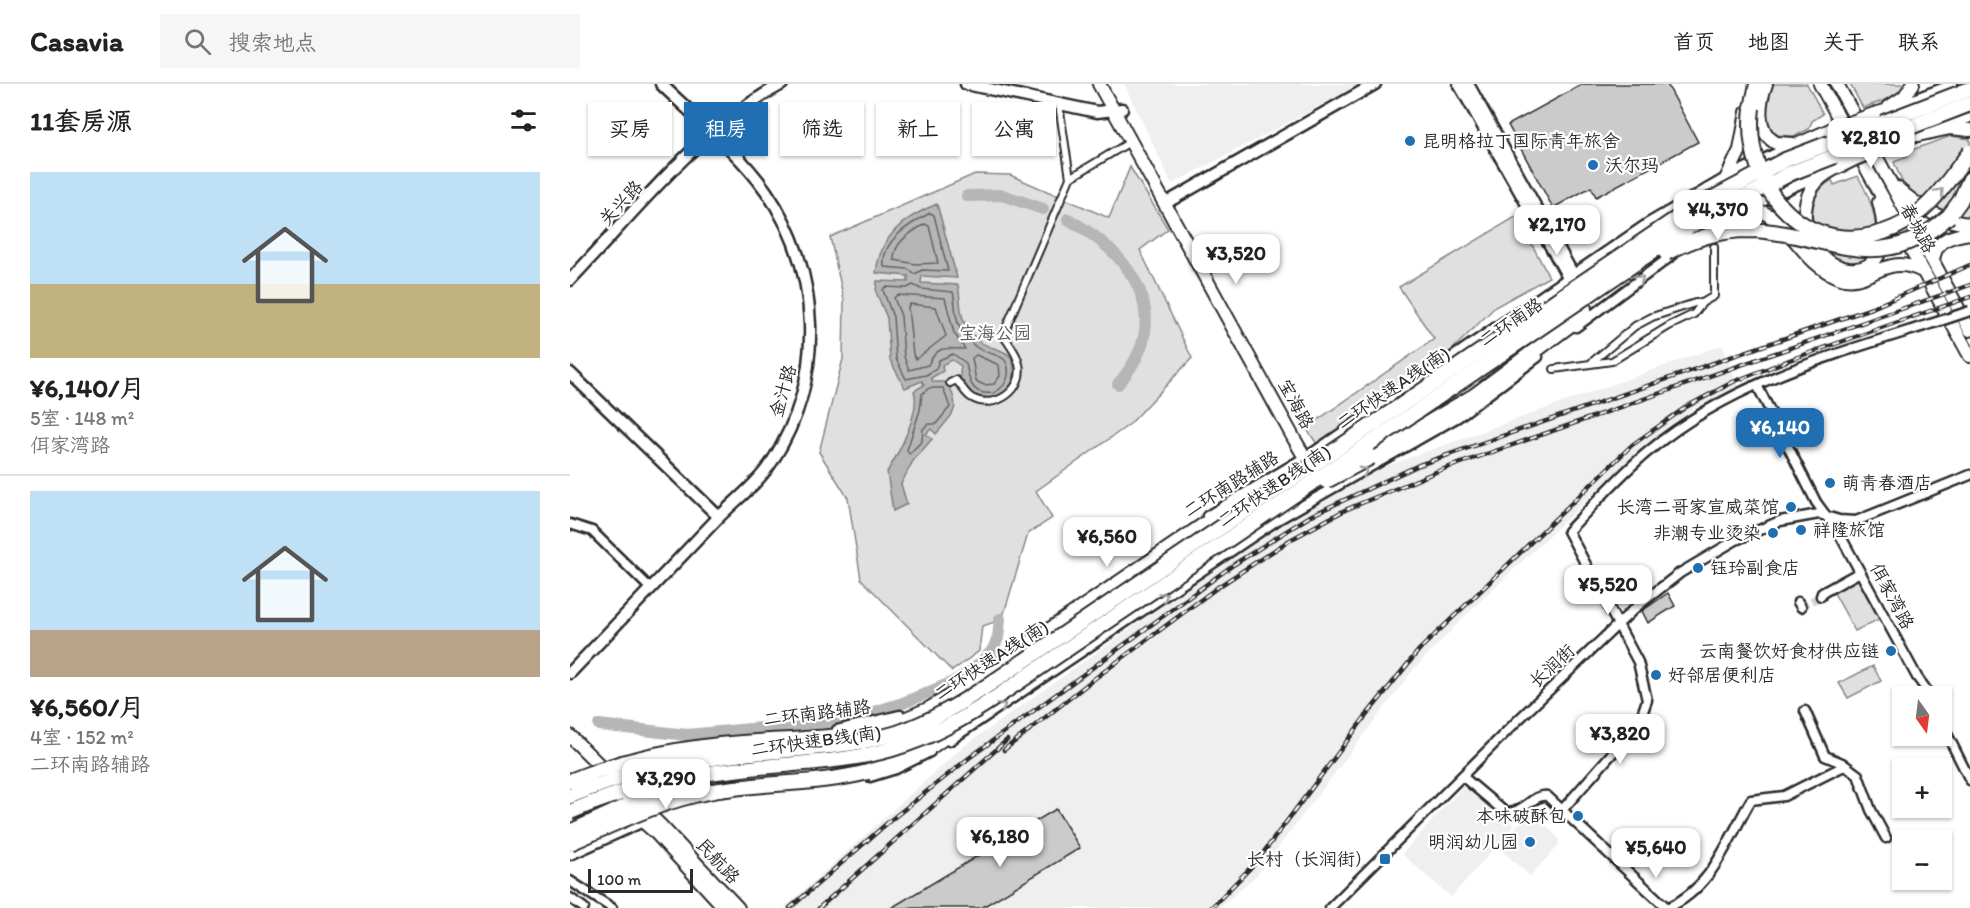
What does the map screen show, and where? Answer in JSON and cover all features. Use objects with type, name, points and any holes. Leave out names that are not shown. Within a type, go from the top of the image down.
[{"type":"highway","points":[[1757,84],[1751,130],[1756,166],[1762,180],[1784,210],[1802,224],[1818,231],[1855,237],[1894,228],[1931,202],[1970,152]]},
{"type":"highway","points":[[1955,84],[1970,105]]},
{"type":"highway","name":"二环快速A线(南)","points":[[570,796],[636,773],[679,763],[840,744],[886,736],[918,725],[955,706],[1683,214],[1777,164],[1970,90]]},
{"type":"highway","name":"二环快速B线(南)","points":[[570,812],[620,793],[681,778],[877,753],[917,741],[971,714],[1244,529],[1578,286],[1760,188],[1807,166],[1970,105]]},
{"type":"highway","points":[[1244,529],[1462,404],[1576,320],[1584,309],[1578,286],[1689,242],[1730,231],[1765,231],[1860,249],[1882,249],[1901,245],[1927,233],[1949,216],[1960,201],[1970,179]]},
{"type":"highway","points":[[570,781],[619,763],[669,751],[718,744],[853,735],[903,721],[957,694],[1210,522],[1313,463]]},
{"type":"highway","points":[[955,706],[978,690],[1023,648]]},
{"type":"highway","points":[[570,843],[648,809],[687,797],[737,788],[868,772],[906,758],[947,738],[1019,680]]},
{"type":"highway","points":[[792,740],[853,742],[886,736]]},
{"type":"highway","points":[[570,832],[641,800],[690,784],[732,775],[823,765],[877,753]]},
{"type":"main road","name":"宝海路","points":[[1099,84],[1118,110],[1313,463]]},
{"type":"main road","name":"宝海路","points":[[1108,84],[1131,142],[1169,201]]},
{"type":"main road","points":[[1727,177],[1740,150],[1752,84]]},
{"type":"main road","points":[[1766,84],[1761,111],[1764,133],[1771,141],[1781,145],[1803,141]]},
{"type":"main road","name":"春城路","points":[[1820,84],[1970,356]]},
{"type":"main road","points":[[1879,125],[1913,84]]},
{"type":"main road","name":"春城路","points":[[1838,86],[1970,330]]},
{"type":"main road","points":[[1867,170],[1881,211],[1883,231],[1881,249],[1875,261],[1866,267],[1843,269],[1832,264],[1813,243],[1806,228],[1804,215],[1809,193],[1815,182],[1828,172],[1853,160],[1872,141],[1879,125],[1893,108],[1922,108],[1970,90]]},
{"type":"main road","name":"二环南路","points":[[1578,286],[1759,186],[1879,125],[1970,105]]},
{"type":"main road","points":[[1739,184],[1758,173],[1783,151],[1830,130],[1879,125],[1895,132],[1914,135],[1950,128],[1970,130]]},
{"type":"main road","name":"二环南路","points":[[570,789],[604,776],[676,758],[800,751],[855,745],[887,738],[926,724],[991,686],[1313,463],[1667,226],[1739,184],[1837,147]]},
{"type":"main road","points":[[1886,176],[1902,193],[1925,209],[1947,219],[1970,224]]},
{"type":"main road","points":[[1689,224],[1719,212],[1748,209],[1762,212],[1777,221],[1820,266],[1839,278],[1855,279],[1895,264],[1907,264],[1922,271]]},
{"type":"main road","points":[[1933,261],[1935,249],[1940,243],[1950,237],[1970,233]]},
{"type":"main road","name":"二环南路","points":[[570,821],[698,773],[850,756],[903,744],[961,717],[1019,680],[1313,463]]},
{"type":"main road","name":"民航路","points":[[570,736],[643,822],[726,908]]},
{"type":"main road","name":"民航路","points":[[570,748],[604,776]]},
{"type":"main road","name":"民航路","points":[[625,799],[662,827],[738,908]]},
{"type":"street","name":"金汁路","points":[[661,84],[684,107]]},
{"type":"street","name":"关兴路","points":[[751,102],[782,84]]},
{"type":"street","points":[[966,84],[1059,105],[1096,111],[1118,110]]},
{"type":"street","points":[[1169,201],[1375,84]]},
{"type":"street","points":[[1459,84],[1578,286],[1592,316]]},
{"type":"street","points":[[1468,84],[1550,240]]},
{"type":"street","points":[[1879,125],[1955,84]]},
{"type":"street","points":[[950,383],[956,380],[970,397],[982,401],[1000,400],[1014,387],[1019,377],[1020,365],[1003,335],[1070,178],[1059,105]]},
{"type":"street","points":[[625,799],[679,784],[762,788],[822,785],[880,774],[911,762],[995,711],[1260,531],[1458,417],[1679,250],[1748,209],[1795,185],[1970,118]]},
{"type":"street","name":"二环南路辅路","points":[[604,776],[700,746],[763,736],[843,729],[884,721],[910,711],[970,678],[1209,515],[1313,463],[1578,286],[1655,219],[1727,177],[1803,141]]},
{"type":"street","points":[[1070,178],[1131,142]]},
{"type":"street","name":"关兴路","points":[[570,280],[687,156]]},
{"type":"street","name":"金汁路","points":[[570,673],[719,517],[758,481],[785,439],[804,383],[811,323],[802,266],[791,234],[765,190],[733,156]]},
{"type":"street","points":[[1554,369],[1612,361],[1669,326],[1694,314],[1702,303],[1714,296],[1713,248]]},
{"type":"street","points":[[1592,362],[1635,326],[1652,317],[1695,303],[1702,303]]},
{"type":"street","points":[[1563,809],[1638,723],[1646,708],[1647,691],[1642,671],[1568,531],[1651,449],[1716,405],[1757,385],[1840,352],[1970,311]]},
{"type":"street","points":[[570,373],[719,517]]},
{"type":"street","name":"佴家湾路","points":[[1757,385],[1816,502],[1828,516],[1924,686]]},
{"type":"street","points":[[1313,463],[1330,490]]},
{"type":"street","name":"长润街","points":[[1329,908],[1618,625],[1680,573],[1736,540],[1797,516],[1828,516],[1856,521],[1970,475]]},
{"type":"street","points":[[570,524],[592,531],[651,589]]},
{"type":"street","points":[[1820,594],[1860,572]]},
{"type":"street","points":[[1805,711],[1825,756],[1844,766],[1860,779],[1871,810],[1886,838]]},
{"type":"street","points":[[1952,744],[1970,780]]},
{"type":"street","points":[[1462,776],[1506,813],[1520,811],[1542,795],[1563,809],[1667,908],[1675,905],[1713,872],[1751,800],[1784,796],[1844,766]]},
{"type":"street","points":[[570,855],[643,822]]},
{"type":"street","points":[[570,881],[612,908]]},
{"type":"street","points":[[570,898],[585,908]]},
{"type":"shaded area","points":[[1124,84],[1361,84],[1172,184]]},
{"type":"shaded area","points":[[1722,345],[1738,386],[1695,408],[1634,455],[1467,614],[1414,669],[1257,875],[1219,908],[784,908],[963,747],[1241,550],[1315,505],[1378,469]]},
{"type":"shaded area","points":[[1466,783],[1514,826],[1451,897],[1402,854]]},
{"type":"shaded area","name":"明润幼儿园","points":[[1531,810],[1559,839],[1558,846],[1530,876],[1498,847]]},
{"type":"green space","points":[[1769,84],[1807,84],[1823,114],[1812,121],[1809,129],[1795,136],[1773,135],[1764,120]]},
{"type":"green space","points":[[1850,84],[1909,84],[1899,95],[1863,108]]},
{"type":"green space","points":[[1951,136],[1970,139],[1970,218],[1944,212],[1912,194],[1906,188],[1894,162],[1907,157],[1906,152]]},
{"type":"green space","name":"宝海公园","points":[[1130,167],[1168,229],[1140,250],[1192,358],[1130,424],[1036,491],[1052,518],[1028,534],[1002,620],[982,626],[979,651],[952,671],[861,579],[848,498],[819,452],[843,359],[844,300],[830,237],[975,174],[1010,175],[1109,218]]},
{"type":"green space","points":[[1858,176],[1872,206],[1875,236],[1870,258],[1854,263],[1839,260],[1827,251],[1818,238],[1813,222],[1813,206],[1819,191],[1832,180],[1834,185]]},
{"type":"green space","points":[[1517,216],[1549,277],[1495,307],[1449,353],[1385,402],[1317,444],[1306,428],[1434,339],[1399,287]]},
{"type":"green space","points":[[1857,578],[1879,619],[1855,631],[1833,591]]},
{"type":"green space","points":[[1873,666],[1881,681],[1848,698],[1839,683]]},
{"type":"water","points":[[937,204],[957,278],[922,276],[921,283],[958,285],[962,313],[968,329],[980,342],[1008,354],[1014,372],[1011,384],[1004,393],[984,398],[974,395],[965,388],[961,379],[961,366],[952,360],[942,365],[943,371],[931,378],[933,382],[947,382],[954,399],[954,410],[936,434],[931,429],[926,434],[932,439],[913,461],[901,484],[907,504],[893,511],[887,472],[911,421],[915,400],[914,391],[924,385],[922,381],[905,388],[890,360],[887,318],[876,292],[877,281],[908,282],[908,276],[876,273],[878,260],[888,238],[914,215]]},
{"type":"building","name":"沃尔玛","points":[[1583,84],[1667,84],[1698,142],[1596,197],[1591,187],[1553,208],[1508,125]]},
{"type":"building","points":[[1668,593],[1675,606],[1648,623],[1642,611]]},
{"type":"building","points":[[1056,809],[1080,848],[981,908],[891,908]]},
{"type":"waterway","points":[[967,196],[1002,195],[1043,209]]},
{"type":"waterway","points":[[1068,219],[1112,251],[1128,270],[1140,290],[1145,312],[1144,335],[1135,359],[1118,384]]},
{"type":"waterway","points":[[599,725],[687,735],[836,721],[868,714],[903,703],[953,682],[975,668],[992,651],[998,638],[1000,619]]},
{"type":"tunnel","points":[[1801,607],[1821,596]]},
{"type":"railway","points":[[790,908],[892,819],[969,758],[1233,565],[1312,515],[1419,465],[1872,308],[1970,265]]},
{"type":"railway","points":[[1004,750],[1090,682],[1218,587],[1290,540],[1345,510],[1438,471],[1970,285]]},
{"type":"railway","points":[[1211,908],[1257,861],[1365,717],[1419,650],[1632,445],[1686,407],[1733,382],[1970,297]]},
{"type":"railway","points":[[819,908],[1007,740]]},
{"type":"place","name":"昆明格拉丁国际青年旅舍","points":[[1410,141]]},
{"type":"place","name":"沃尔玛","points":[[1593,165]]},
{"type":"place","name":"萌青春酒店","points":[[1830,483]]},
{"type":"place","name":"长湾二哥家宣威菜馆","points":[[1791,507]]},
{"type":"place","name":"祥隆旅馆","points":[[1801,530]]},
{"type":"place","name":"非潮专业烫染","points":[[1773,533]]},
{"type":"place","name":"钰玲副食店","points":[[1698,568]]},
{"type":"place","name":"云南餐饮好食材供应链","points":[[1891,651]]},
{"type":"place","name":"好邻居便利店","points":[[1656,675]]},
{"type":"place","name":"本味破酥包","points":[[1578,816]]},
{"type":"place","name":"明润幼儿园","points":[[1530,842]]},
{"type":"place","name":"长村（长润街）","points":[[1385,859]]}]
